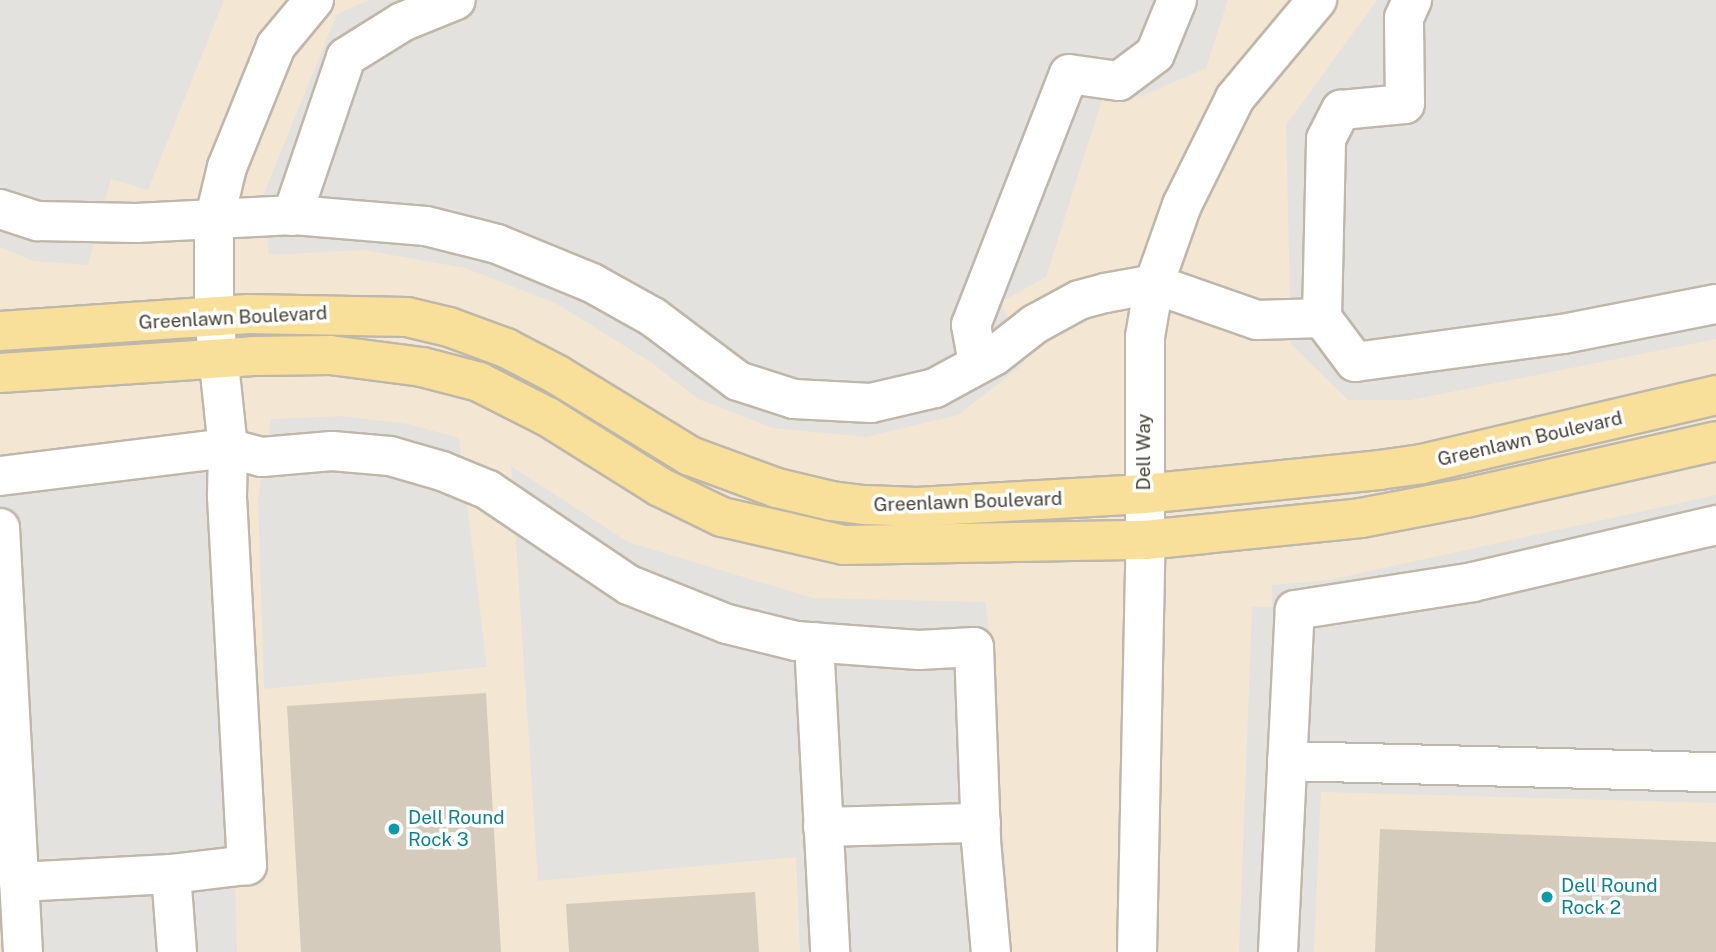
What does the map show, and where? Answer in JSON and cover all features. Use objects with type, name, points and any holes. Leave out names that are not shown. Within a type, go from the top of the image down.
[{"type":"main road","name":"Greenlawn Boulevard","points":[[0,331],[214,317],[339,313],[407,317],[449,327],[506,348],[556,374],[690,456],[777,488],[831,501],[917,507],[1144,494],[1422,464],[1716,396]]},
{"type":"main road","name":"Greenlawn Boulevard","points":[[0,373],[217,357],[330,355],[422,367],[479,382],[548,417],[660,488],[722,517],[844,545],[1145,540],[1361,518],[1466,498],[1716,441]]},
{"type":"street","points":[[19,882],[171,874],[247,865],[227,497],[228,448],[214,317],[214,221],[227,167],[276,46],[314,0]]},
{"type":"street","points":[[292,216],[346,57],[402,22],[456,0]]},
{"type":"street","points":[[978,364],[971,325],[1069,74],[1119,81],[1155,54],[1177,0]]},
{"type":"street","name":"Dell Way","points":[[1137,952],[1145,540],[1145,337],[1154,284],[1182,205],[1235,98],[1317,0]]},
{"type":"street","points":[[1412,0],[1404,18],[1405,104],[1341,110],[1326,139],[1322,318],[1355,362],[1563,334],[1716,304]]},
{"type":"street","points":[[0,209],[38,221],[214,221],[292,216],[426,226],[496,244],[592,283],[653,317],[686,345],[738,381],[794,399],[871,403],[935,388],[978,364],[1035,324],[1079,300],[1154,284],[1257,320],[1322,318]]},
{"type":"street","points":[[0,476],[228,448],[262,457],[332,451],[390,456],[442,471],[488,490],[629,585],[727,624],[796,641],[919,650],[974,647],[981,823],[992,952]]},
{"type":"street","points":[[1278,952],[1295,610],[1473,582],[1716,526]]},
{"type":"street","points":[[0,528],[23,952]]},
{"type":"street","points":[[814,642],[822,827],[831,952]]},
{"type":"street","points":[[1287,761],[1716,772]]},
{"type":"street","points":[[822,827],[981,823]]},
{"type":"street","points":[[171,874],[177,952]]},
{"type":"shaded area","points":[[0,0],[1716,0],[1716,952],[0,952]]},
{"type":"shaded area","points":[[0,0],[224,0],[148,190],[111,179],[88,265],[33,261],[0,247]]},
{"type":"shaded area","points":[[369,0],[1228,0],[1206,68],[1140,97],[1106,87],[1046,277],[1001,302],[1025,363],[958,415],[866,437],[773,428],[698,399],[652,363],[557,304],[465,268],[364,250],[269,255],[264,193],[337,14]]},
{"type":"shaded area","points":[[1377,0],[1716,0],[1716,339],[1411,400],[1348,400],[1291,344],[1286,125]]},
{"type":"shaded area","points":[[342,416],[408,424],[459,438],[487,667],[264,689],[258,499],[271,419]]},
{"type":"shaded area","points":[[222,442],[237,952],[13,952],[0,671],[0,469]]},
{"type":"shaded area","points":[[511,466],[628,542],[813,598],[986,602],[1012,952],[800,952],[796,857],[538,881]]},
{"type":"shaded area","points":[[1716,495],[1716,803],[1321,792],[1314,952],[1239,952],[1252,607],[1272,607],[1272,585],[1329,580]]},
{"type":"building","name":"Dell Round Rock 3","points":[[486,693],[501,952],[301,952],[287,706]]},
{"type":"building","name":"Dell Round Rock 2","points":[[1380,829],[1716,842],[1716,952],[1375,952]]},
{"type":"building","points":[[755,892],[759,952],[569,952],[566,904]]},
{"type":"place","name":"Dell Round Rock 3","points":[[394,829]]},
{"type":"place","name":"Dell Round Rock 2","points":[[1547,897]]}]
